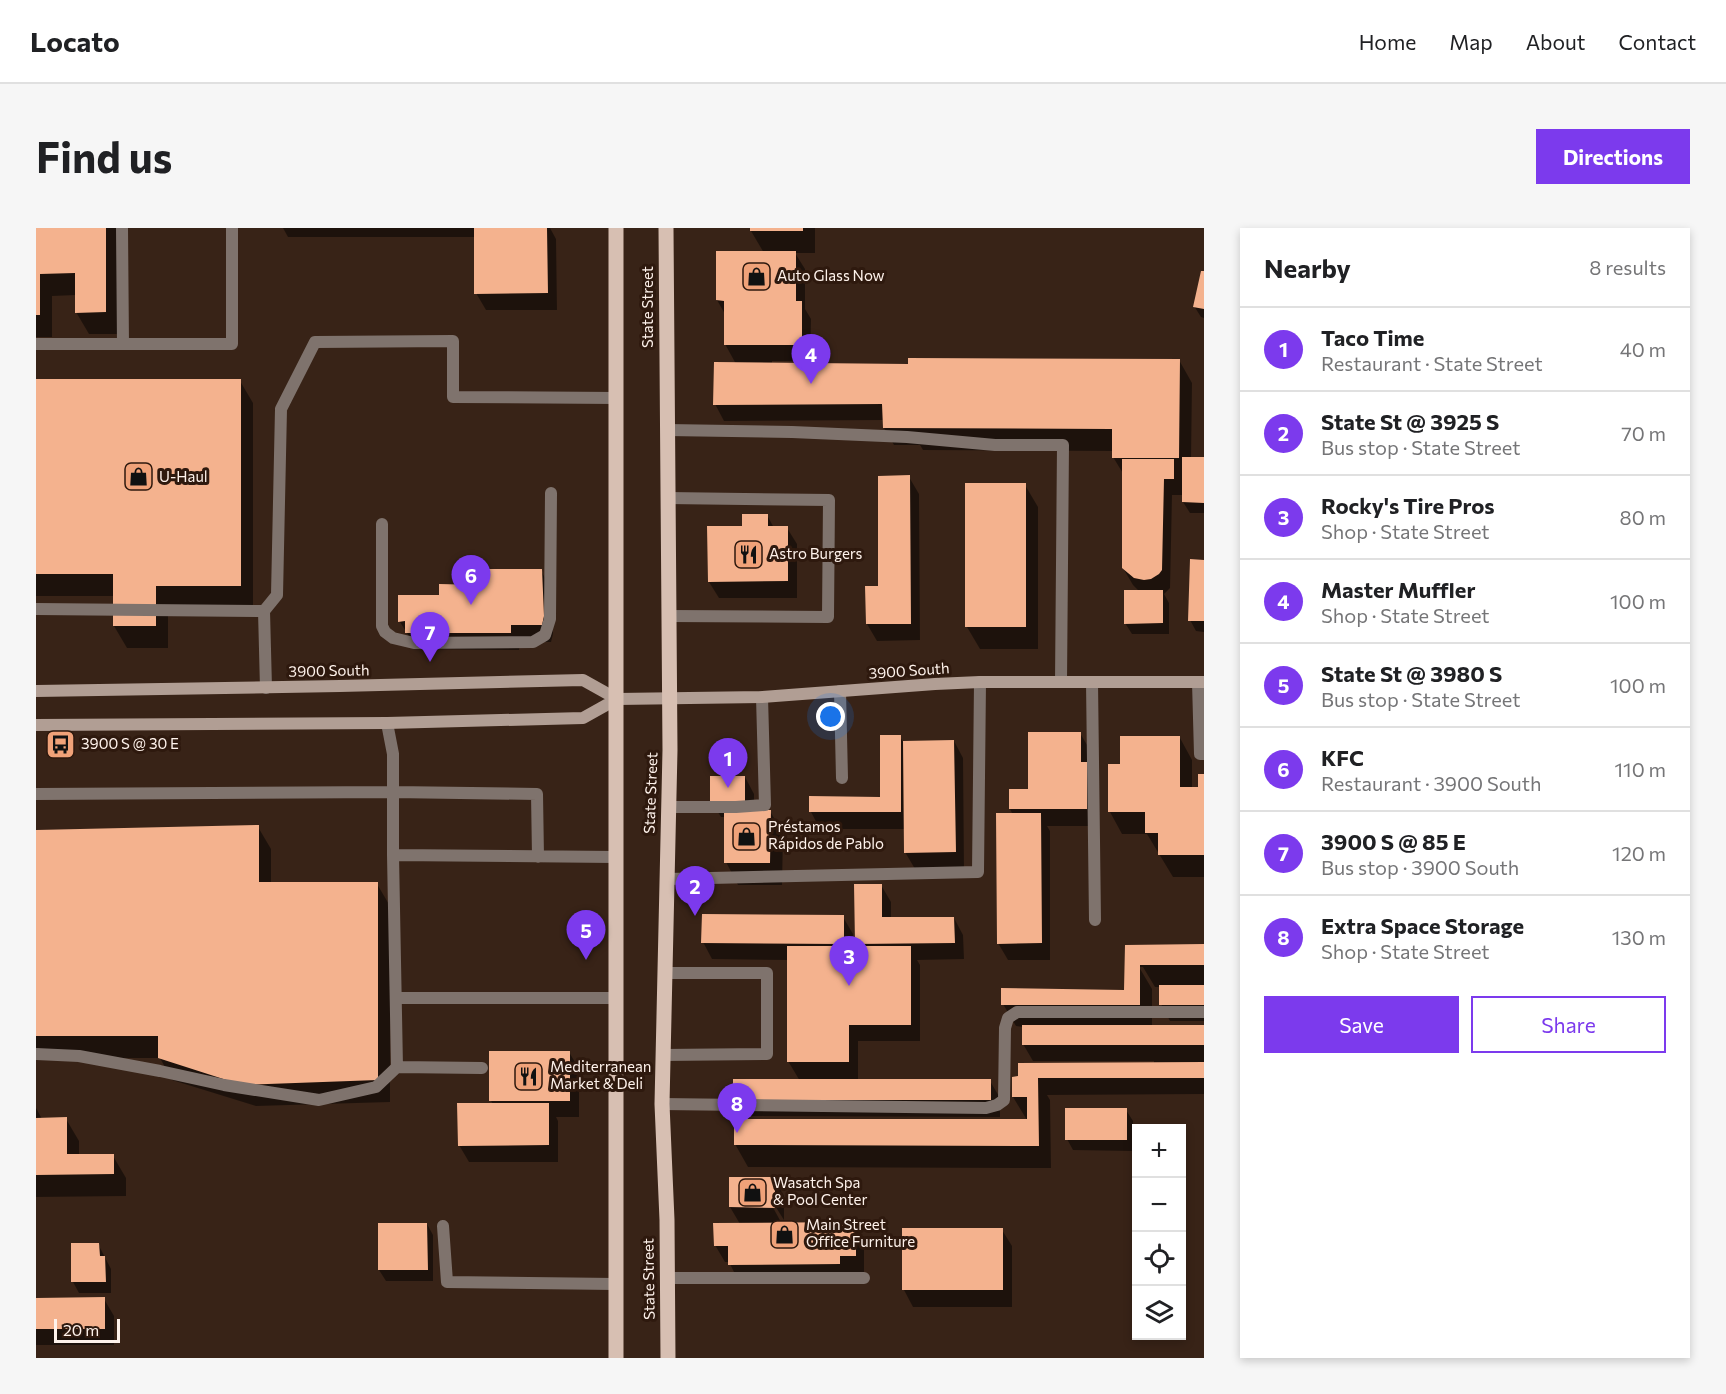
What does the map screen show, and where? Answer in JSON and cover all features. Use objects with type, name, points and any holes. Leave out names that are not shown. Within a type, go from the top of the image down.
[{"type":"main road","points":[[616,228],[617,699],[614,998],[616,1358]]},
{"type":"main road","name":"State Street","points":[[666,228],[670,699],[662,1104],[668,1358]]},
{"type":"main road","name":"3900 South","points":[[36,691],[584,680],[617,699]]},
{"type":"main road","name":"3900 South","points":[[36,725],[387,723],[583,718],[617,699],[762,697],[980,682],[1201,682]]},
{"type":"lane","points":[[122,228],[123,344]]},
{"type":"lane","points":[[36,344],[232,344],[232,228]]},
{"type":"lane","points":[[266,688],[264,611],[277,595],[281,409],[315,342],[453,341],[453,397],[617,398]]},
{"type":"lane","points":[[667,430],[792,432],[907,437],[995,445],[1063,445],[1061,682]]},
{"type":"lane","points":[[382,524],[382,626],[393,638],[414,643],[533,642],[545,635],[550,619],[551,493]]},
{"type":"lane","points":[[667,498],[829,500],[828,617],[668,616]]},
{"type":"lane","points":[[36,609],[264,611]]},
{"type":"lane","points":[[667,879],[978,872],[980,682]]},
{"type":"lane","points":[[1092,682],[1095,920]]},
{"type":"lane","points":[[1201,682],[1200,754],[1204,754]]},
{"type":"lane","points":[[840,692],[842,778]]},
{"type":"lane","points":[[669,807],[765,805],[762,697]]},
{"type":"lane","points":[[387,723],[393,754],[397,1068]]},
{"type":"lane","points":[[36,794],[393,792],[537,794],[538,856]]},
{"type":"lane","points":[[393,855],[615,857]]},
{"type":"lane","points":[[663,1054],[767,1054],[767,973],[665,974]]},
{"type":"lane","points":[[396,998],[614,998]]},
{"type":"lane","points":[[662,1104],[986,1108],[1004,1100],[1005,1028],[1008,1018],[1017,1012],[1204,1012]]},
{"type":"lane","points":[[36,1054],[79,1056],[224,1085],[319,1100],[376,1087],[397,1068],[482,1068]]},
{"type":"lane","points":[[443,1226],[447,1282],[615,1284]]},
{"type":"lane","points":[[667,1278],[864,1278]]},
{"type":"building","points":[[36,228],[106,228],[106,312],[75,313],[75,273],[40,274],[40,315],[36,315]]},
{"type":"building","points":[[474,228],[547,228],[548,293],[474,294]]},
{"type":"building","points":[[750,228],[803,228],[803,231],[750,231]]},
{"type":"building","points":[[716,251],[796,251],[796,301],[802,301],[802,345],[724,345],[724,301],[716,300]]},
{"type":"building","points":[[1201,271],[1204,271],[1204,309],[1193,307]]},
{"type":"building","points":[[908,358],[1180,359],[1179,458],[1112,458],[1112,429],[883,428],[882,404],[713,405],[714,362],[908,364]]},
{"type":"building","name":"U-Haul","points":[[36,379],[241,379],[241,586],[156,586],[156,626],[113,626],[113,574],[36,574]]},
{"type":"building","points":[[1182,457],[1204,457],[1204,503],[1182,502]]},
{"type":"building","points":[[1122,459],[1174,459],[1174,479],[1164,479],[1162,570],[1151,579],[1134,578],[1122,568]]},
{"type":"building","points":[[910,475],[911,624],[866,624],[865,586],[878,586],[878,476]]},
{"type":"building","points":[[965,483],[1026,483],[1026,627],[965,627]]},
{"type":"building","name":"Astro Burgers","points":[[742,514],[768,514],[768,526],[788,526],[788,581],[708,582],[707,526],[742,526]]},
{"type":"building","points":[[1190,559],[1204,560],[1204,621],[1188,621]]},
{"type":"building","points":[[482,569],[542,569],[544,616],[542,625],[511,625],[511,633],[405,633],[405,621],[398,622],[398,595],[439,595],[439,584],[482,585]]},
{"type":"building","points":[[1124,590],[1163,590],[1163,623],[1124,624]]},
{"type":"building","points":[[1028,732],[1081,732],[1081,762],[1087,762],[1087,809],[1009,809],[1009,789],[1028,789]]},
{"type":"building","points":[[880,735],[901,735],[901,812],[809,812],[809,796],[880,797]]},
{"type":"building","points":[[1120,736],[1180,736],[1180,787],[1198,787],[1198,774],[1204,774],[1204,855],[1158,855],[1158,833],[1145,833],[1145,812],[1108,812],[1108,764],[1120,764]]},
{"type":"building","points":[[954,740],[956,852],[904,853],[903,741]]},
{"type":"building","points":[[710,776],[745,776],[745,801],[710,801]]},
{"type":"building","name":"Préstamos Rápidos de Pablo","points":[[724,810],[771,810],[770,863],[724,863]]},
{"type":"building","points":[[996,813],[1041,813],[1042,943],[997,944]]},
{"type":"building","points":[[259,825],[259,882],[378,882],[378,1080],[242,1085],[158,1058],[158,1036],[36,1036],[36,830]]},
{"type":"building","points":[[854,884],[882,884],[882,917],[954,917],[955,943],[855,944]]},
{"type":"building","points":[[702,914],[844,915],[844,944],[701,943]]},
{"type":"building","points":[[1204,944],[1204,965],[1140,965],[1140,1005],[1001,1005],[1001,988],[1124,990],[1125,945]]},
{"type":"building","points":[[787,946],[911,946],[911,1025],[849,1025],[849,1062],[787,1062]]},
{"type":"building","points":[[1159,985],[1204,985],[1204,1005],[1159,1005]]},
{"type":"building","points":[[1022,1025],[1204,1025],[1204,1045],[1022,1045]]},
{"type":"building","name":"Mediterranean Market & Deli","points":[[489,1051],[570,1051],[570,1101],[489,1101]]},
{"type":"building","points":[[1204,1062],[1204,1078],[1038,1078],[1039,1146],[734,1145],[734,1119],[1027,1119],[1027,1097],[1012,1097],[1012,1077],[1018,1076],[1018,1063]]},
{"type":"building","points":[[733,1079],[991,1079],[991,1100],[733,1100]]},
{"type":"building","points":[[457,1103],[549,1103],[549,1145],[458,1146]]},
{"type":"building","points":[[1065,1108],[1127,1108],[1127,1140],[1065,1140]]},
{"type":"building","points":[[67,1117],[67,1154],[114,1154],[114,1174],[36,1175],[36,1118]]},
{"type":"building","name":"Wasatch Spa & Pool Center","points":[[729,1177],[775,1177],[775,1208],[729,1207]]},
{"type":"building","name":"Main Street Office Furniture","points":[[856,1222],[856,1256],[840,1256],[840,1264],[728,1265],[728,1246],[714,1246],[713,1223]]},
{"type":"building","points":[[378,1223],[427,1223],[428,1270],[378,1270]]},
{"type":"building","points":[[902,1228],[1003,1228],[1003,1290],[902,1290]]},
{"type":"building","points":[[71,1243],[99,1243],[100,1256],[105,1256],[106,1282],[71,1282]]},
{"type":"building","points":[[105,1297],[105,1329],[36,1329],[36,1298]]},
{"type":"place","name":"Auto Glass Now","points":[[756,276]]},
{"type":"place","name":"Master Muffler","points":[[811,384]]},
{"type":"place","name":"U-Haul","points":[[138,477]]},
{"type":"place","name":"Astro Burgers","points":[[748,554]]},
{"type":"place","name":"KFC","points":[[471,605]]},
{"type":"place","name":"3900 S @ 85 E","points":[[430,662]]},
{"type":"place","name":"3900 S @ 30 E","points":[[60,744]]},
{"type":"place","name":"Taco Time","points":[[728,788]]},
{"type":"place","name":"Préstamos Rápidos de Pablo","points":[[747,836]]},
{"type":"place","name":"State St @ 3925 S","points":[[695,916]]},
{"type":"place","name":"State St @ 3980 S","points":[[586,960]]},
{"type":"place","name":"Rocky's Tire Pros","points":[[849,986]]},
{"type":"place","name":"Mediterranean Market & Deli","points":[[529,1076]]},
{"type":"place","name":"Extra Space Storage","points":[[737,1133]]},
{"type":"place","name":"Wasatch Spa & Pool Center","points":[[752,1192]]},
{"type":"place","name":"Main Street Office Furniture","points":[[785,1234]]}]
